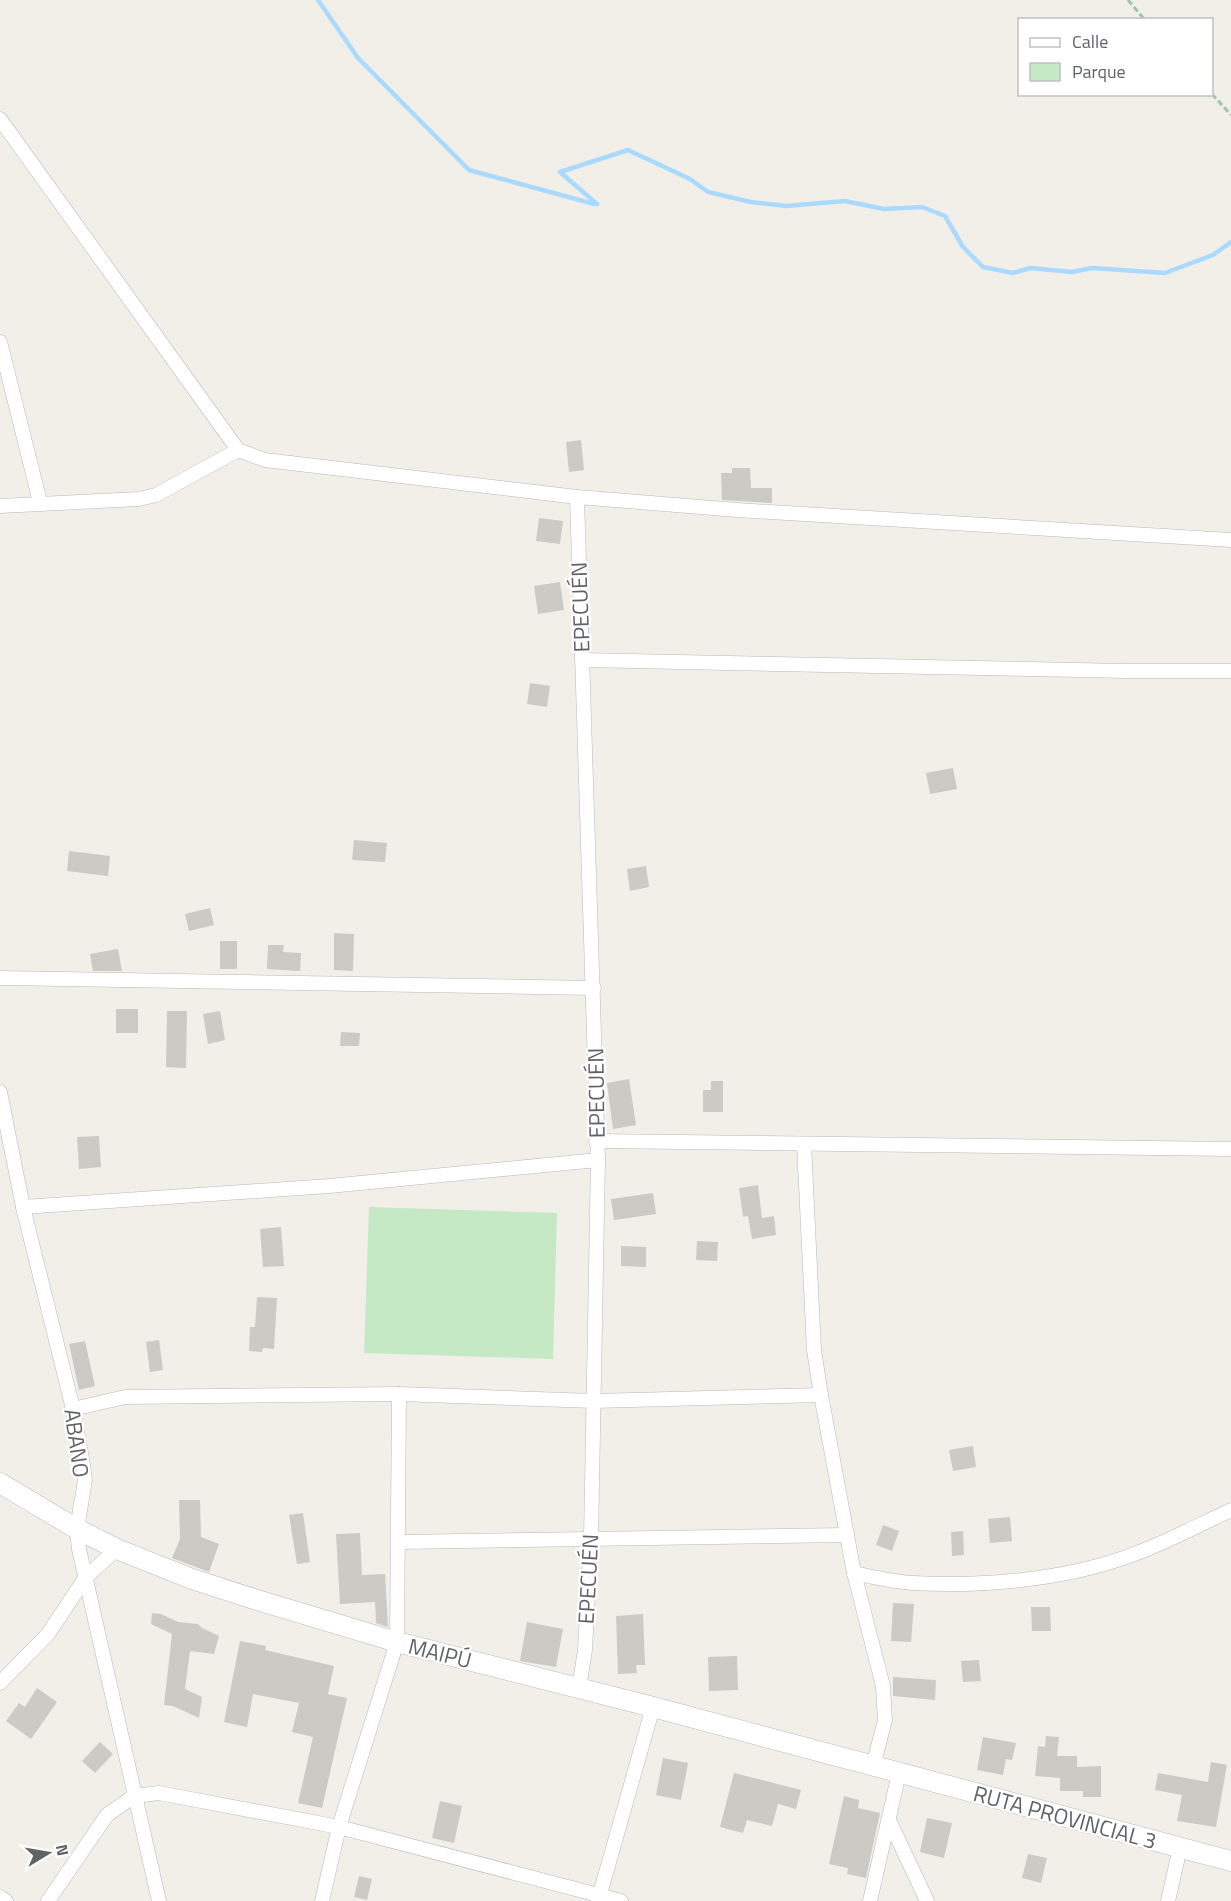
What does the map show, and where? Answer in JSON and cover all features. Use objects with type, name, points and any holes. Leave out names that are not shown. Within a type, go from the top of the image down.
[{"type":"main road","name":"MAIPÚ","points":[[0,1483],[77,1529],[117,1549],[213,1586],[397,1642],[899,1773]]},
{"type":"main road","name":"RUTA PROVINCIAL 3","points":[[899,1773],[1231,1861]]},
{"type":"street","points":[[0,119],[238,450],[265,460],[577,497],[737,510],[1231,540]]},
{"type":"street","points":[[0,342],[40,502]]},
{"type":"street","points":[[0,506],[40,502],[139,499],[156,495],[238,450]]},
{"type":"street","name":"EPECUÉN","points":[[577,497],[598,1160],[591,1539],[585,1650],[579,1688]]},
{"type":"street","points":[[582,660],[1231,671]]},
{"type":"street","points":[[0,978],[594,988]]},
{"type":"street","name":"ABANO","points":[[0,1097],[23,1207],[73,1409],[85,1480],[77,1529],[79,1549],[159,1901]]},
{"type":"street","points":[[596,1141],[1231,1149]]},
{"type":"street","points":[[804,1144],[814,1350],[854,1574],[883,1686],[885,1720],[873,1766]]},
{"type":"street","points":[[23,1207],[329,1186],[598,1160]]},
{"type":"street","points":[[73,1409],[125,1397],[399,1394],[594,1401],[821,1395]]},
{"type":"street","points":[[322,1901],[339,1827],[397,1642],[399,1394]]},
{"type":"street","points":[[854,1574],[912,1583],[960,1583],[1045,1577],[1078,1572],[1127,1557],[1231,1510]]},
{"type":"street","points":[[399,1542],[847,1534]]},
{"type":"street","points":[[0,1683],[48,1634],[87,1577],[117,1549]]},
{"type":"street","points":[[599,1898],[653,1707]]},
{"type":"street","points":[[870,1901],[899,1773]]},
{"type":"street","points":[[48,1901],[107,1815],[134,1796],[159,1793],[339,1827],[599,1898],[621,1901]]},
{"type":"street","points":[[889,1820],[927,1901]]},
{"type":"street","points":[[1168,1901],[1180,1848]]},
{"type":"street","points":[[0,1897],[6,1901]]},
{"type":"path","points":[[1128,0],[1143,18]]},
{"type":"path","points":[[1213,95],[1231,115]]},
{"type":"green space","points":[[369,1207],[557,1213],[553,1359],[364,1353]]},
{"type":"building","points":[[581,440],[584,470],[569,472],[566,442]]},
{"type":"building","points":[[732,468],[750,468],[751,488],[772,488],[772,503],[722,500],[721,473],[732,473]]},
{"type":"building","points":[[539,518],[563,521],[560,544],[536,541]]},
{"type":"building","points":[[560,582],[564,610],[538,614],[534,586]]},
{"type":"building","points":[[530,683],[550,686],[547,707],[527,704]]},
{"type":"building","points":[[953,768],[957,789],[930,794],[926,773]]},
{"type":"building","points":[[354,840],[387,843],[385,862],[352,860]]},
{"type":"building","points":[[69,851],[110,856],[108,876],[67,871]]},
{"type":"building","points":[[646,866],[649,887],[630,891],[627,869]]},
{"type":"building","points":[[210,908],[214,925],[189,931],[185,914]]},
{"type":"building","points":[[334,933],[354,934],[353,971],[334,970]]},
{"type":"building","points":[[220,941],[237,941],[237,969],[220,969]]},
{"type":"building","points":[[268,945],[284,945],[283,952],[301,953],[300,971],[267,969]]},
{"type":"building","points":[[118,949],[122,971],[93,971],[90,954]]},
{"type":"building","points":[[116,1009],[138,1009],[138,1033],[116,1033]]},
{"type":"building","points":[[167,1011],[187,1011],[186,1068],[166,1067]]},
{"type":"building","points":[[220,1011],[225,1040],[208,1044],[203,1014]]},
{"type":"building","points":[[341,1032],[360,1033],[359,1046],[340,1046]]},
{"type":"building","points":[[629,1079],[636,1125],[613,1129],[607,1083]]},
{"type":"building","points":[[711,1081],[723,1081],[723,1112],[703,1112],[703,1090],[711,1090]]},
{"type":"building","points":[[99,1136],[101,1167],[79,1169],[77,1137]]},
{"type":"building","points":[[758,1185],[762,1218],[774,1216],[776,1235],[752,1239],[748,1216],[743,1217],[739,1188]]},
{"type":"building","points":[[653,1193],[656,1214],[614,1220],[611,1199]]},
{"type":"building","points":[[281,1227],[284,1266],[263,1267],[260,1229]]},
{"type":"building","points":[[697,1241],[718,1242],[717,1261],[696,1260]]},
{"type":"building","points":[[621,1246],[646,1247],[646,1267],[621,1266]]},
{"type":"building","points":[[257,1297],[277,1298],[274,1349],[263,1348],[262,1352],[249,1351],[250,1327],[255,1327]]},
{"type":"building","points":[[159,1340],[163,1370],[150,1372],[146,1342]]},
{"type":"building","points":[[85,1341],[95,1386],[79,1390],[69,1344]]},
{"type":"building","points":[[973,1446],[976,1467],[953,1471],[949,1450]]},
{"type":"building","points":[[179,1500],[200,1500],[201,1537],[219,1544],[209,1572],[172,1558],[180,1539]]},
{"type":"building","points":[[303,1513],[310,1562],[297,1564],[289,1515]]},
{"type":"building","points":[[1010,1517],[1012,1541],[990,1543],[988,1519]]},
{"type":"building","points":[[883,1525],[899,1531],[892,1551],[876,1545]]},
{"type":"building","points":[[963,1531],[964,1555],[952,1556],[951,1532]]},
{"type":"building","points":[[360,1533],[362,1575],[385,1574],[388,1627],[376,1623],[375,1602],[340,1604],[336,1534]]},
{"type":"building","points":[[893,1603],[914,1604],[911,1642],[891,1641]]},
{"type":"building","points":[[1031,1607],[1050,1607],[1051,1631],[1032,1631]]},
{"type":"building","points":[[152,1613],[161,1614],[178,1622],[198,1624],[219,1636],[214,1654],[190,1651],[185,1689],[202,1697],[199,1718],[173,1706],[164,1705],[172,1634],[151,1624]]},
{"type":"building","points":[[643,1614],[645,1665],[636,1665],[637,1673],[618,1674],[616,1616]]},
{"type":"building","points":[[527,1622],[563,1629],[556,1667],[520,1661]]},
{"type":"building","points":[[240,1641],[266,1646],[265,1650],[334,1666],[328,1694],[347,1698],[322,1808],[298,1803],[313,1737],[292,1732],[299,1703],[253,1694],[247,1727],[224,1722]]},
{"type":"building","points":[[737,1656],[738,1690],[709,1691],[708,1657]]},
{"type":"building","points":[[979,1660],[981,1681],[963,1682],[961,1661]]},
{"type":"building","points":[[893,1677],[936,1680],[935,1700],[893,1696]]},
{"type":"building","points":[[37,1688],[57,1702],[31,1739],[6,1721],[19,1703],[25,1707]]},
{"type":"building","points":[[1046,1736],[1059,1737],[1057,1756],[1077,1756],[1077,1767],[1101,1766],[1101,1797],[1083,1797],[1083,1791],[1060,1791],[1060,1778],[1035,1776],[1038,1746],[1045,1747]]},
{"type":"building","points":[[983,1737],[1016,1743],[1012,1760],[1006,1759],[1003,1775],[977,1770]]},
{"type":"building","points":[[100,1742],[113,1754],[95,1773],[82,1761]]},
{"type":"building","points":[[663,1758],[688,1763],[681,1800],[656,1795]]},
{"type":"building","points":[[1211,1762],[1227,1765],[1216,1827],[1177,1821],[1182,1795],[1155,1790],[1158,1773],[1208,1782]]},
{"type":"building","points":[[734,1773],[801,1790],[796,1809],[778,1804],[772,1826],[747,1820],[743,1833],[720,1827]]},
{"type":"building","points":[[844,1796],[859,1800],[858,1808],[880,1813],[866,1878],[847,1874],[848,1868],[829,1864]]},
{"type":"building","points":[[440,1801],[462,1806],[454,1843],[432,1838]]},
{"type":"building","points":[[927,1818],[952,1823],[944,1858],[920,1852]]},
{"type":"building","points":[[1028,1854],[1047,1858],[1041,1883],[1022,1878]]},
{"type":"building","points":[[359,1876],[372,1879],[367,1900],[354,1897]]},
{"type":"waterway","points":[[318,0],[358,58],[469,170],[594,204]]},
{"type":"waterway","points":[[597,204],[560,172],[628,150],[690,179],[708,192],[751,202],[786,206],[845,201],[884,209],[922,207],[945,216],[963,247],[983,267],[1013,273],[1030,268],[1072,272],[1092,268],[1165,273],[1213,255],[1231,242]]}]
